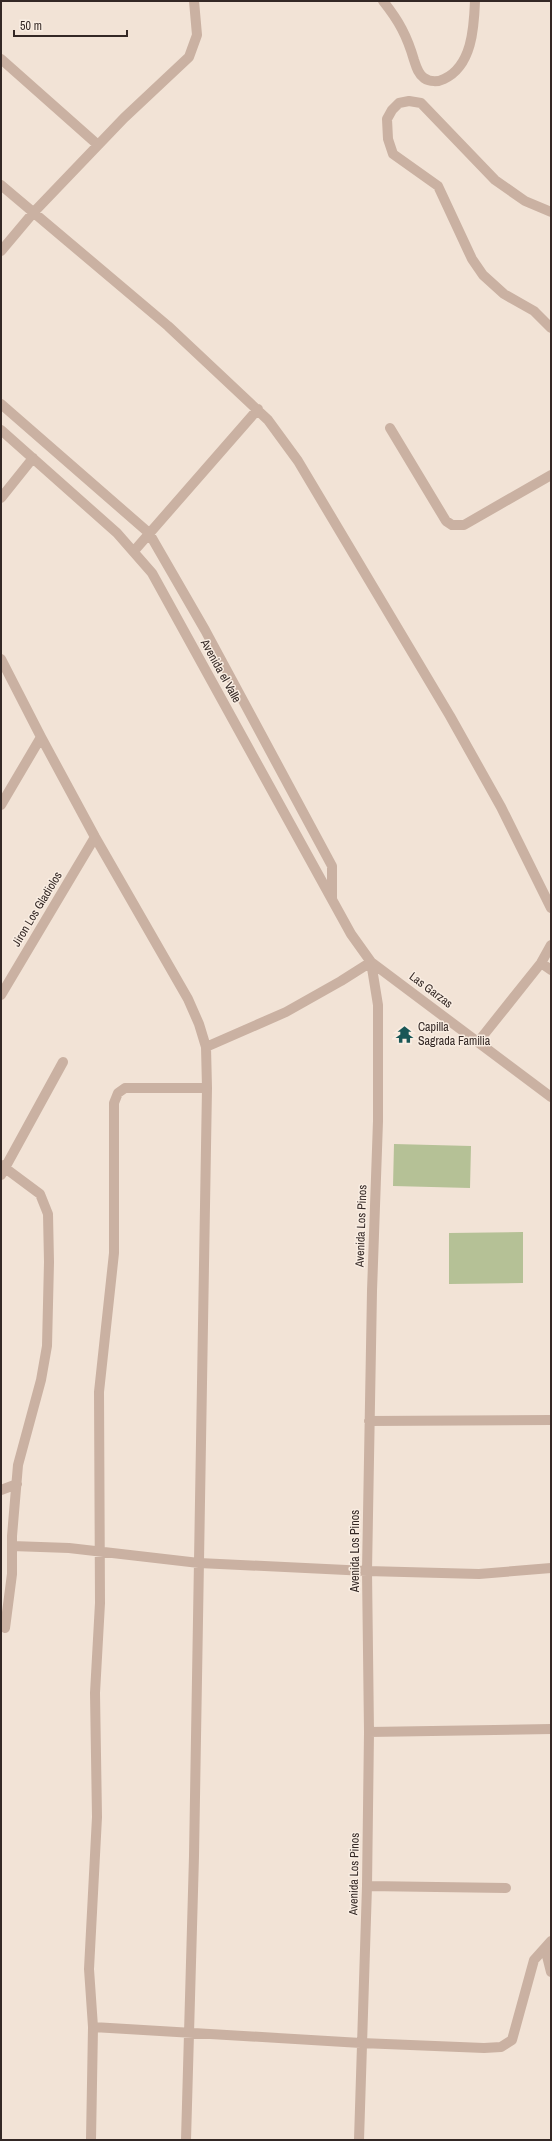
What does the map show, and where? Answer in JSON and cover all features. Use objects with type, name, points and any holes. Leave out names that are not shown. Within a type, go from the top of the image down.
[{"type":"street","points":[[1,251],[33,213],[98,145],[188,57],[196,35],[194,1]]},
{"type":"street","points":[[383,1],[400,22],[418,70],[424,78],[433,81],[442,80],[453,75],[462,63],[469,47],[474,24],[475,1]]},
{"type":"street","points":[[1,59],[98,145]]},
{"type":"street","points":[[551,212],[525,201],[495,180],[421,103],[409,101],[399,103],[392,110],[387,119],[388,139],[393,154],[438,186],[472,259],[483,275],[504,294],[534,311],[551,328]]},
{"type":"street","points":[[1,185],[168,326],[258,409],[298,461],[442,703],[501,807],[551,908]]},
{"type":"street","points":[[1,404],[149,533],[205,630],[332,866],[332,900]]},
{"type":"street","points":[[134,551],[258,409]]},
{"type":"street","points":[[390,428],[446,521],[452,525],[464,525],[551,475]]},
{"type":"street","name":"Avenida el Valle","points":[[1,430],[117,533],[152,573],[351,934],[371,962]]},
{"type":"street","points":[[1,498],[33,458]]},
{"type":"street","points":[[1,659],[95,837],[188,999],[199,1024],[206,1047],[207,1088],[199,1563],[190,2034],[186,2140]]},
{"type":"street","points":[[1,805],[41,737]]},
{"type":"street","name":"Jiron Los Gladiolos","points":[[1,995],[95,837]]},
{"type":"street","points":[[478,1042],[541,963],[551,945]]},
{"type":"street","points":[[206,1047],[286,1012],[371,962]]},
{"type":"street","name":"Las Garzas","points":[[371,962],[551,1098]]},
{"type":"street","name":"Avenida Los Pinos","points":[[359,2140],[367,1886],[369,1732],[367,1571],[369,1421],[378,1121],[378,1005],[371,962]]},
{"type":"street","points":[[541,963],[551,970]]},
{"type":"street","points":[[5,1628],[12,1574],[12,1546],[18,1465],[41,1380],[47,1346],[49,1294],[48,1214],[40,1194],[2,1170],[63,1062]]},
{"type":"street","points":[[91,2140],[93,2027],[89,1969],[97,1817],[95,1693],[100,1603],[99,1392],[114,1253],[114,1103],[118,1093],[125,1088],[207,1088]]},
{"type":"street","points":[[369,1421],[551,1420]]},
{"type":"street","points":[[1,1490],[17,1484]]},
{"type":"street","points":[[12,1546],[100,1551],[199,1563],[367,1571],[479,1574],[551,1568]]},
{"type":"street","points":[[369,1732],[551,1729]]},
{"type":"street","points":[[367,1886],[506,1888]]},
{"type":"street","points":[[93,2027],[190,2034],[361,2043],[484,2048],[501,2047],[512,2040],[534,1960],[548,1945]]},
{"type":"street","points":[[548,1945],[551,1972]]},
{"type":"green space","points":[[394,1144],[471,1146],[470,1188],[393,1186]]},
{"type":"green space","points":[[523,1232],[523,1283],[449,1284],[449,1233]]},
{"type":"place","name":"Capilla Sagrada Familia","points":[[405,1034]]}]
